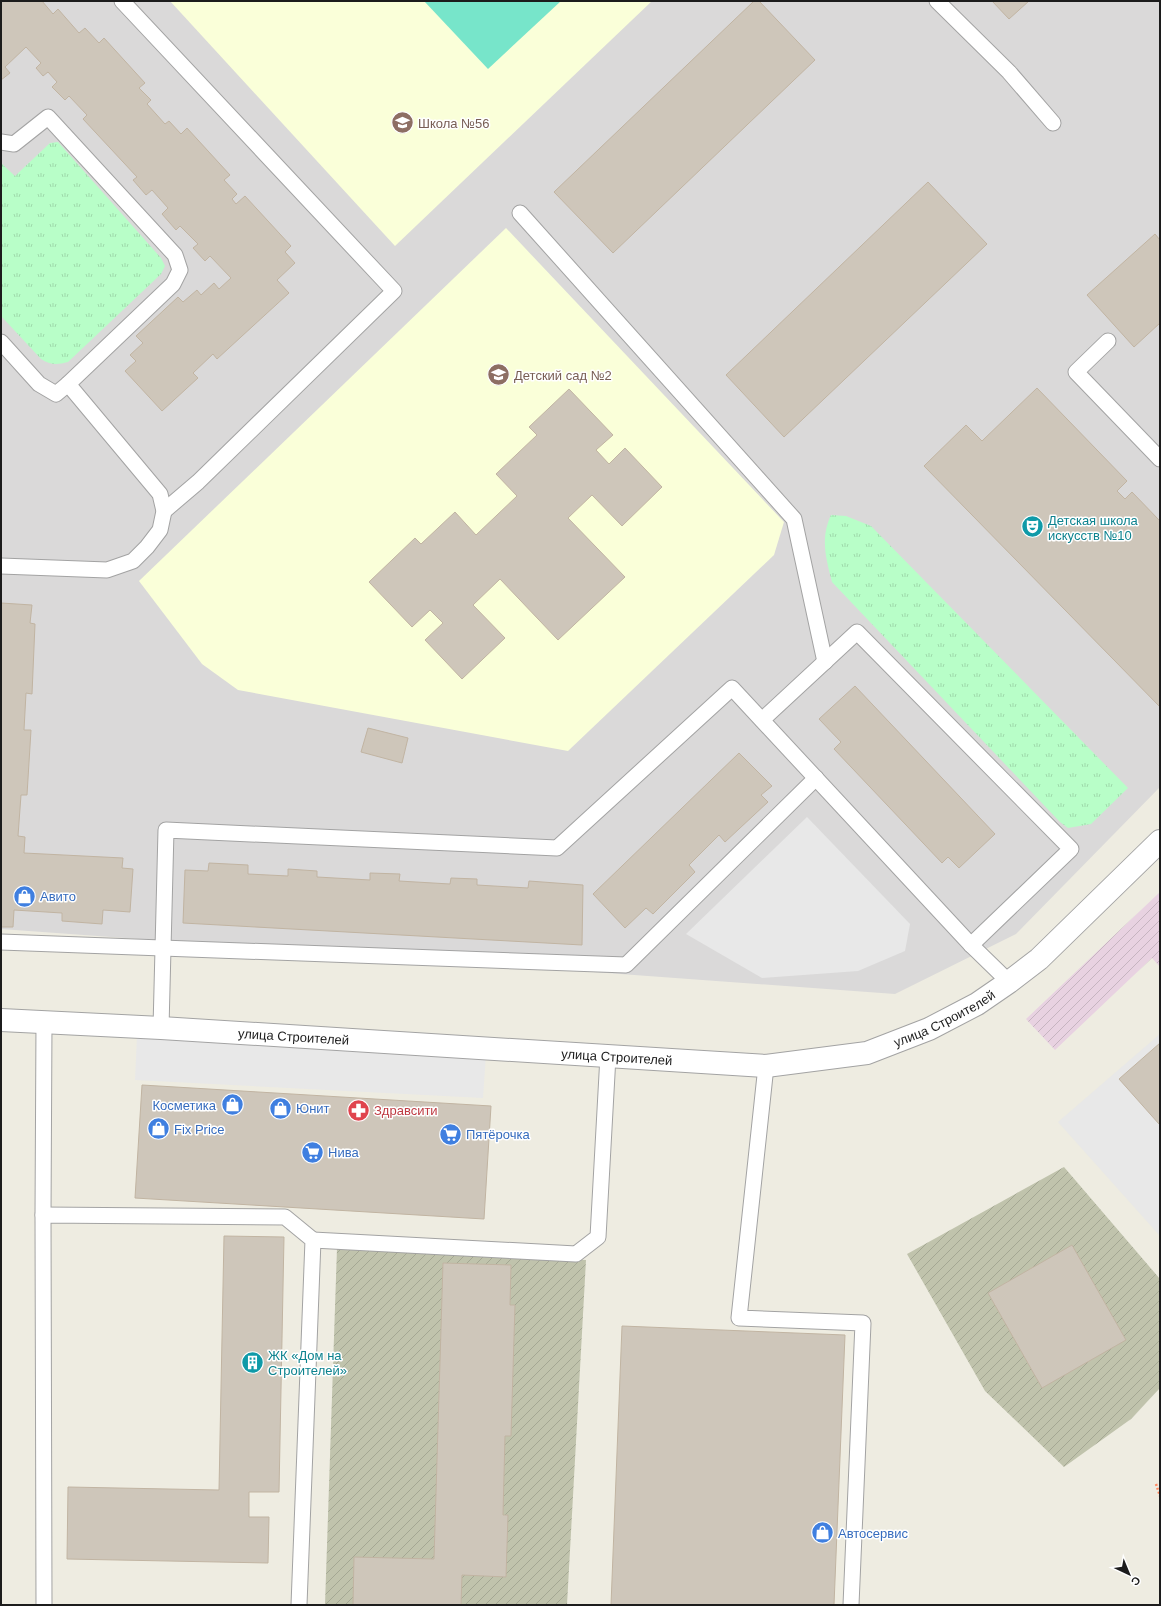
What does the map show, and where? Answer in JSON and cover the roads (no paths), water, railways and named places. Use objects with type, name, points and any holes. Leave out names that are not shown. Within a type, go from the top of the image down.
[{"type":"street","name":"улица Строителей","points":[[1,1020],[161,1028],[766,1066],[868,1053],[929,1029],[977,1004],[1009,982],[1039,959],[1160,841]]},
{"type":"lane","points":[[122,1],[394,291],[203,477],[164,511]]},
{"type":"lane","points":[[937,1],[1009,72],[1053,122]]},
{"type":"lane","points":[[1,142],[14,144],[48,117],[175,255],[180,270],[173,284],[56,394],[39,384],[1,342]]},
{"type":"lane","points":[[520,213],[794,519],[825,662]]},
{"type":"lane","points":[[1108,341],[1076,372],[1160,459]]},
{"type":"lane","points":[[1,566],[107,570],[133,561],[147,547],[160,530],[164,511],[160,494],[68,384]]},
{"type":"lane","points":[[762,720],[857,632],[1071,849],[971,945]]},
{"type":"lane","points":[[161,1028],[166,830],[557,848],[732,688],[971,945],[1009,982]]},
{"type":"lane","points":[[1,942],[626,965],[816,778]]},
{"type":"lane","points":[[44,1022],[44,1605]]},
{"type":"lane","points":[[43,1215],[285,1217],[313,1240],[576,1254],[598,1237],[608,1056]]},
{"type":"lane","points":[[766,1066],[739,1318],[863,1323],[851,1605]]},
{"type":"lane","points":[[299,1605],[313,1240]]},
{"type":"place","name":"Школа №56","points":[[403,123]]},
{"type":"place","name":"Детский сад №2","points":[[499,375]]},
{"type":"place","name":"Детская школа искусств №10","points":[[1032,527]]},
{"type":"place","name":"Авито","points":[[24,896]]},
{"type":"place","name":"Косметика","points":[[232,1105]]},
{"type":"place","name":"Юнит","points":[[280,1108]]},
{"type":"place","name":"Здравсити","points":[[359,1110]]},
{"type":"place","name":"Fix Price","points":[[159,1129]]},
{"type":"place","name":"Пятёрочка","points":[[450,1134]]},
{"type":"place","name":"Нива","points":[[313,1152]]},
{"type":"place","name":"ЖК «Дом на Строителей»","points":[[252,1362]]},
{"type":"place","name":"Автосервис","points":[[822,1533]]}]
